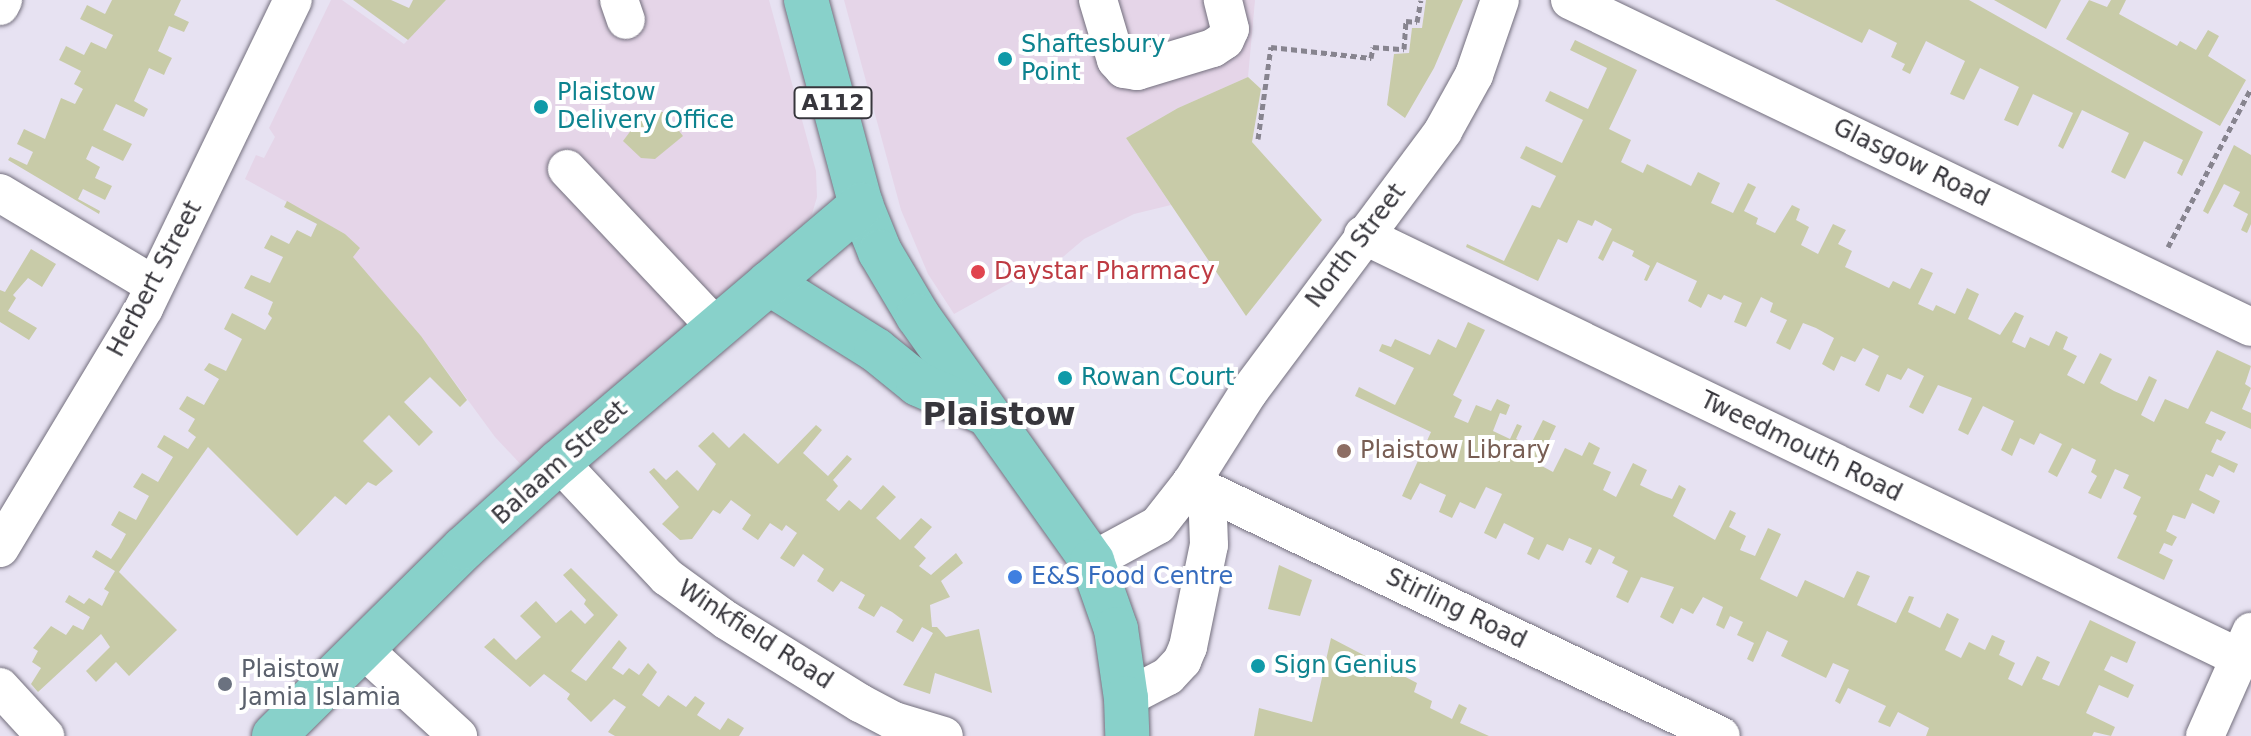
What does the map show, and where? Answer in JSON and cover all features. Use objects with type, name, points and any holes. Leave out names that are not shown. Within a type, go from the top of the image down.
[{"type":"main road","name":"A112","points":[[806,0],[861,205],[880,252],[902,292],[1092,561],[1116,629],[1127,717]]},
{"type":"main road","name":"Balaam Street","points":[[274,736],[464,548],[559,462],[861,205]]},
{"type":"main road","points":[[769,283],[876,350],[918,384],[987,414]]},
{"type":"street","points":[[0,6],[3,0]]},
{"type":"street","name":"Herbert Street","points":[[0,548],[154,285],[293,0]]},
{"type":"street","points":[[1098,0],[1116,60],[1124,69],[1137,71],[1213,48],[1225,40],[1230,29],[1223,0]]},
{"type":"street","name":"North Street","points":[[1092,561],[1158,525],[1191,483],[1248,393],[1443,131],[1474,75],[1500,0]]},
{"type":"street","name":"Glasgow Road","points":[[1570,0],[2251,327]]},
{"type":"street","points":[[567,169],[717,328]]},
{"type":"street","points":[[0,193],[154,285]]},
{"type":"street","name":"Tweedmouth Road","points":[[1363,235],[2246,645]]},
{"type":"street","name":"Winkfield Road","points":[[559,462],[667,577],[726,620],[860,703],[894,721],[944,736]]},
{"type":"street","points":[[1127,717],[1182,661],[1209,545],[1208,507],[1191,483]]},
{"type":"street","name":"Stirling Road","points":[[1191,483],[1721,736]]},
{"type":"street","points":[[2205,736],[2246,645]]},
{"type":"street","points":[[363,649],[458,736]]},
{"type":"street","points":[[0,687],[30,731]]},
{"type":"path","points":[[1258,139],[1271,47],[1371,58],[1373,47],[1404,49],[1406,21],[1417,22],[1421,0]]},
{"type":"path","points":[[2152,279],[2251,88]]},
{"type":"shaded area","points":[[331,0],[342,0],[404,44],[446,0],[769,0],[816,171],[817,197],[812,214],[801,228],[525,469],[495,437],[421,336],[352,257],[359,248],[345,234],[245,179],[256,155],[264,158],[275,137],[269,128]]},
{"type":"shaded area","points":[[844,0],[1255,0],[1248,77],[1178,108],[1126,138],[1171,205],[1134,214],[1084,239],[1057,262],[1055,258],[954,314],[928,274],[901,210]]},
{"type":"green space","points":[[112,0],[181,0],[174,15],[189,22],[184,32],[169,26],[158,51],[172,58],[164,75],[149,68],[134,101],[148,109],[144,117],[116,104],[103,130],[132,144],[123,161],[92,146],[86,159],[100,167],[95,178],[112,186],[105,200],[83,189],[78,199],[100,211],[99,214],[8,160],[10,157],[27,165],[33,152],[17,144],[24,129],[45,139],[61,98],[75,104],[83,89],[74,84],[81,71],[59,60],[66,46],[84,55],[91,42],[106,49],[113,35],[80,19],[87,5],[105,14]]},
{"type":"green space","points":[[353,0],[391,0],[409,8],[413,0],[446,0],[408,40]]},
{"type":"green space","points":[[1426,0],[1463,0],[1434,68],[1405,118],[1387,105],[1394,54],[1409,53],[1412,28],[1422,28]]},
{"type":"green space","points":[[1775,0],[1969,0],[2203,132],[2182,176],[2177,173],[2183,160],[2144,141],[2125,179],[2111,172],[2129,133],[2082,110],[2063,149],[2058,146],[2073,113],[2033,94],[2018,126],[2004,120],[2019,87],[1980,68],[1964,100],[1950,94],[1965,61],[1926,41],[1910,74],[1902,70],[1905,64],[1891,57],[1897,43],[1869,29],[1862,43]]},
{"type":"green space","points":[[1994,0],[2061,0],[2046,29]]},
{"type":"green space","points":[[2089,0],[2107,7],[2111,0],[2126,0],[2119,14],[2177,46],[2180,41],[2196,50],[2208,30],[2219,36],[2208,56],[2246,80],[2220,126],[2066,39]]},
{"type":"green space","points":[[1575,40],[1637,70],[1609,129],[1631,140],[1621,162],[1643,173],[1647,164],[1691,186],[1698,172],[1720,183],[1711,203],[1733,213],[1748,183],[1756,187],[1744,211],[1758,218],[1756,224],[1775,233],[1792,205],[1800,209],[1796,220],[1809,227],[1801,245],[1818,254],[1833,224],[1846,230],[1838,244],[1852,251],[1845,267],[1889,288],[1893,281],[1910,289],[1921,268],[1933,273],[1918,304],[1933,311],[1936,305],[1955,314],[1967,288],[1979,294],[1968,319],[2000,335],[2015,312],[2024,316],[2012,342],[2025,348],[2030,337],[2049,346],[2056,331],[2068,337],[2063,349],[2077,356],[2067,375],[2084,384],[2100,353],[2112,359],[2100,383],[2114,391],[2137,401],[2149,376],[2157,380],[2141,415],[2154,422],[2165,399],[2188,409],[2217,350],[2251,366],[2245,384],[2251,388],[2242,409],[2251,413],[2251,429],[2211,411],[2205,423],[2226,432],[2221,441],[2217,439],[2211,452],[2238,464],[2234,473],[2219,465],[2213,477],[2206,474],[2199,490],[2220,501],[2214,514],[2192,503],[2185,519],[2173,515],[2166,531],[2177,537],[2172,546],[2164,543],[2159,553],[2173,560],[2164,580],[2117,558],[2137,516],[2133,514],[2141,497],[2123,488],[2129,475],[2115,469],[2101,499],[2088,493],[2097,476],[2091,472],[2096,460],[2072,448],[2057,477],[2048,472],[2062,444],[2040,433],[2034,445],[2020,438],[2012,456],[2001,450],[2014,421],[1983,406],[1968,435],[1958,430],[1972,398],[1938,385],[1923,414],[1909,407],[1924,376],[1908,368],[1901,380],[1887,374],[1879,392],[1865,385],[1879,356],[1863,348],[1855,362],[1841,356],[1834,371],[1822,364],[1834,338],[1803,323],[1790,350],[1776,343],[1787,320],[1770,312],[1773,303],[1761,297],[1746,327],[1734,322],[1742,303],[1724,295],[1721,300],[1708,294],[1701,308],[1688,301],[1697,281],[1657,262],[1647,281],[1644,280],[1650,266],[1632,256],[1634,251],[1613,241],[1603,261],[1598,258],[1612,229],[1595,220],[1592,226],[1578,220],[1567,243],[1558,239],[1538,281],[1466,247],[1467,244],[1504,261],[1532,205],[1540,208],[1556,176],[1520,158],[1526,146],[1562,163],[1583,120],[1545,101],[1550,91],[1588,109],[1607,68],[1570,50]]},
{"type":"green space","points":[[1248,77],[1261,89],[1252,142],[1322,220],[1246,316],[1126,138],[1178,108]]},
{"type":"green space","points":[[664,112],[683,136],[655,159],[641,158],[623,141],[644,113]]},
{"type":"green space","points":[[2234,145],[2251,155],[2251,224],[2247,233],[2241,230],[2248,214],[2233,206],[2240,192],[2224,184],[2208,214],[2203,211]]},
{"type":"green space","points":[[287,201],[345,234],[360,248],[353,257],[421,336],[467,400],[460,407],[430,377],[404,402],[433,432],[419,446],[389,415],[363,441],[393,471],[376,486],[368,482],[346,505],[335,496],[297,536],[208,447],[119,572],[177,630],[129,676],[116,662],[96,682],[86,671],[110,647],[101,634],[38,692],[31,684],[41,668],[32,662],[38,651],[33,648],[51,626],[66,635],[73,625],[83,630],[90,617],[65,602],[69,595],[84,604],[89,598],[102,606],[109,592],[104,589],[115,571],[92,557],[96,550],[111,559],[119,547],[126,534],[111,525],[119,511],[136,520],[149,496],[133,487],[142,473],[158,482],[173,457],[157,447],[164,435],[188,449],[196,437],[188,431],[195,419],[179,409],[187,396],[204,405],[219,379],[204,370],[209,363],[226,371],[242,339],[224,329],[232,313],[265,330],[272,318],[268,314],[273,302],[244,288],[251,275],[270,283],[283,257],[264,248],[271,235],[289,244],[297,230],[311,237],[317,224],[284,207]]},
{"type":"green space","points":[[31,249],[56,264],[42,287],[28,278],[13,295],[16,298],[8,311],[37,328],[29,340],[0,322],[0,290],[5,292]]},
{"type":"green space","points":[[1468,322],[1485,330],[1453,395],[1462,400],[1454,417],[1468,423],[1476,405],[1491,411],[1497,399],[1510,405],[1506,415],[1500,413],[1493,431],[1510,439],[1517,424],[1522,426],[1516,439],[1530,446],[1543,420],[1556,426],[1538,464],[1553,472],[1565,448],[1582,456],[1589,442],[1600,448],[1593,464],[1611,472],[1603,490],[1616,497],[1633,463],[1647,470],[1640,485],[1656,493],[1672,499],[1679,485],[1686,489],[1673,516],[1715,540],[1730,510],[1736,513],[1729,527],[1746,536],[1740,550],[1755,556],[1768,528],[1781,534],[1760,579],[1797,597],[1805,580],[1844,598],[1857,571],[1870,576],[1857,605],[1896,623],[1909,596],[1914,597],[1908,612],[1940,628],[1947,613],[1959,619],[1945,650],[1961,658],[1969,642],[1985,650],[1992,635],[2005,641],[1999,655],[2015,663],[2008,679],[2022,686],[2037,656],[2050,662],[2042,679],[2059,686],[2090,620],[2136,642],[2127,663],[2111,656],[2104,670],[2134,685],[2128,698],[2099,685],[2086,713],[2115,727],[2111,736],[2094,732],[2092,736],[1926,736],[1929,728],[1898,712],[1890,727],[1878,722],[1886,706],[1848,688],[1840,704],[1835,701],[1849,670],[1833,663],[1826,678],[1781,656],[1788,641],[1767,631],[1753,662],[1747,659],[1754,643],[1737,635],[1743,622],[1730,616],[1724,629],[1716,625],[1723,607],[1703,597],[1693,614],[1681,608],[1673,624],[1660,617],[1674,587],[1641,577],[1628,603],[1616,597],[1628,571],[1612,563],[1615,557],[1599,549],[1591,565],[1585,562],[1592,548],[1569,538],[1563,551],[1547,544],[1539,560],[1527,554],[1534,538],[1504,523],[1496,539],[1484,533],[1502,494],[1486,487],[1475,509],[1460,502],[1452,518],[1439,512],[1446,495],[1420,483],[1411,500],[1402,496],[1431,432],[1355,396],[1359,387],[1395,405],[1414,368],[1379,351],[1382,344],[1391,347],[1395,339],[1430,355],[1438,339],[1456,348]]},
{"type":"green space","points":[[816,425],[822,430],[803,453],[828,476],[847,455],[852,459],[833,480],[838,486],[826,500],[839,511],[849,500],[861,510],[883,485],[896,497],[876,518],[900,540],[921,518],[932,527],[914,547],[926,558],[919,566],[931,575],[956,553],[963,563],[941,581],[950,597],[930,605],[932,627],[937,627],[946,637],[979,629],[992,693],[935,673],[930,694],[903,685],[933,633],[922,627],[913,642],[896,632],[903,620],[892,612],[881,606],[874,617],[858,608],[865,595],[841,581],[833,592],[817,581],[824,569],[803,554],[794,567],[780,558],[797,533],[786,525],[782,531],[770,523],[758,540],[742,529],[751,515],[731,500],[720,514],[713,510],[692,539],[680,540],[662,524],[679,507],[649,472],[654,468],[666,480],[677,470],[698,491],[716,464],[698,446],[713,432],[729,448],[744,433],[778,464]]},
{"type":"green space","points":[[1279,565],[1312,580],[1300,616],[1268,609]]},
{"type":"green space","points":[[571,568],[618,615],[571,671],[586,681],[619,640],[627,648],[612,668],[623,675],[629,668],[639,675],[648,663],[657,672],[642,695],[659,707],[668,695],[686,707],[695,696],[705,703],[697,715],[720,730],[728,718],[744,728],[739,736],[615,736],[608,732],[626,707],[614,699],[591,722],[567,699],[570,694],[544,674],[530,687],[484,647],[494,638],[516,660],[541,637],[520,616],[536,601],[556,623],[571,610],[585,624],[594,615],[584,604],[586,600],[563,575]]},
{"type":"green space","points":[[1331,638],[1417,683],[1414,692],[1432,701],[1430,708],[1452,719],[1459,704],[1467,708],[1460,723],[1489,736],[1254,736],[1259,708],[1312,722]]},
{"type":"place","name":"Shaftesbury Point","points":[[1005,59]]},
{"type":"place","name":"Plaistow Delivery Office","points":[[541,107]]},
{"type":"place","name":"Daystar Pharmacy","points":[[978,272]]},
{"type":"place","name":"Rowan Court","points":[[1065,378]]},
{"type":"place","name":"Plaistow Library","points":[[1344,451]]},
{"type":"place","name":"E&S Food Centre","points":[[1015,577]]},
{"type":"place","name":"Sign Genius","points":[[1258,666]]},
{"type":"place","name":"Plaistow Jamia Islamia","points":[[225,684]]},
{"type":"district","name":"Plaistow","points":[[999,414]]}]
